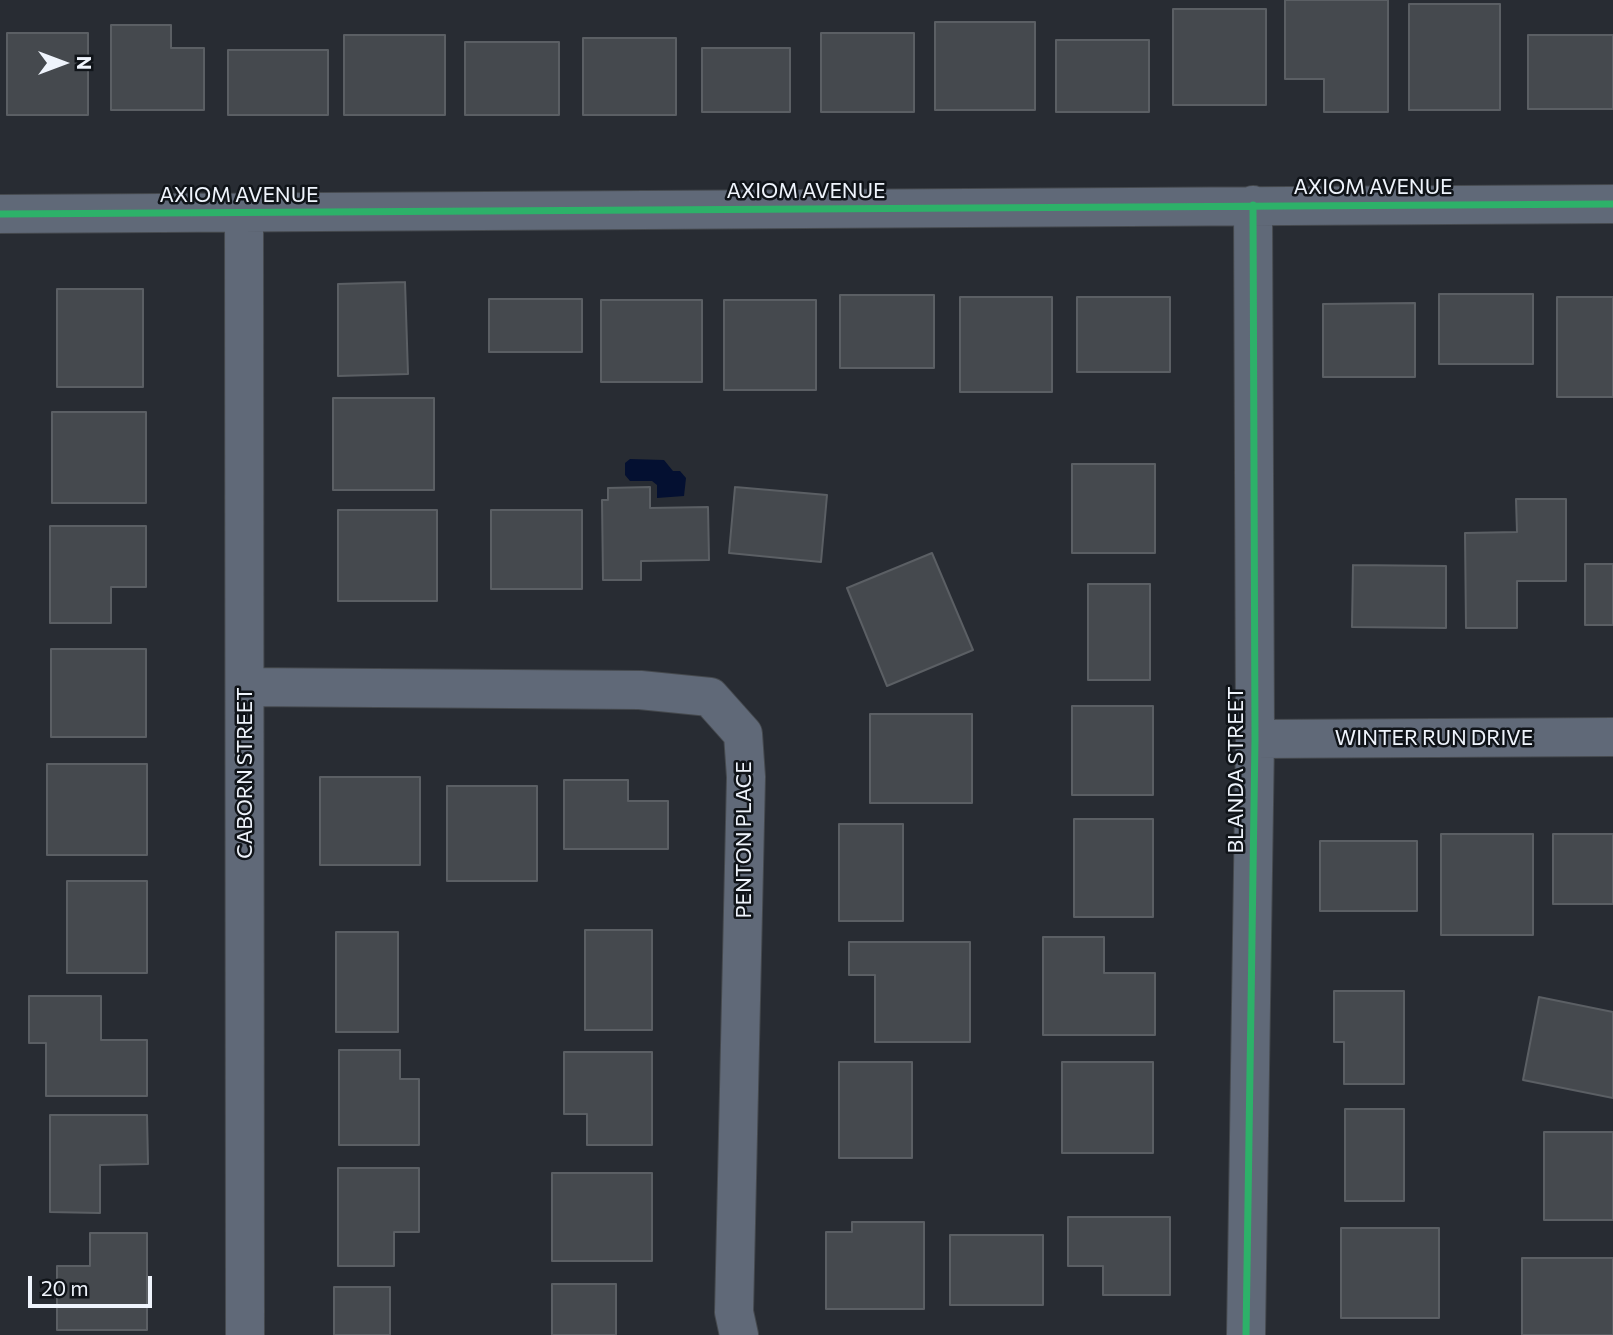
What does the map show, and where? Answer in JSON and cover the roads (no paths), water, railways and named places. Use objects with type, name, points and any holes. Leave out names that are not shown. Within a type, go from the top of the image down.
[{"type":"street","name":"AXIOM AVENUE","points":[[0,214],[1613,204]]},
{"type":"street","name":"BLANDA STREET","points":[[1246,1335],[1255,739],[1253,205]]},
{"type":"street","name":"CABORN STREET","points":[[244,212],[245,1335]]},
{"type":"street","name":"PENTON PLACE","points":[[245,687],[640,691],[710,697],[743,734],[747,776],[734,1312],[739,1335]]},
{"type":"street","name":"WINTER RUN DRIVE","points":[[1255,739],[1613,737]]},
{"type":"water","points":[[630,459],[664,460],[673,471],[680,471],[686,478],[684,496],[657,498],[657,485],[652,481],[630,481],[625,475],[625,463]]}]
